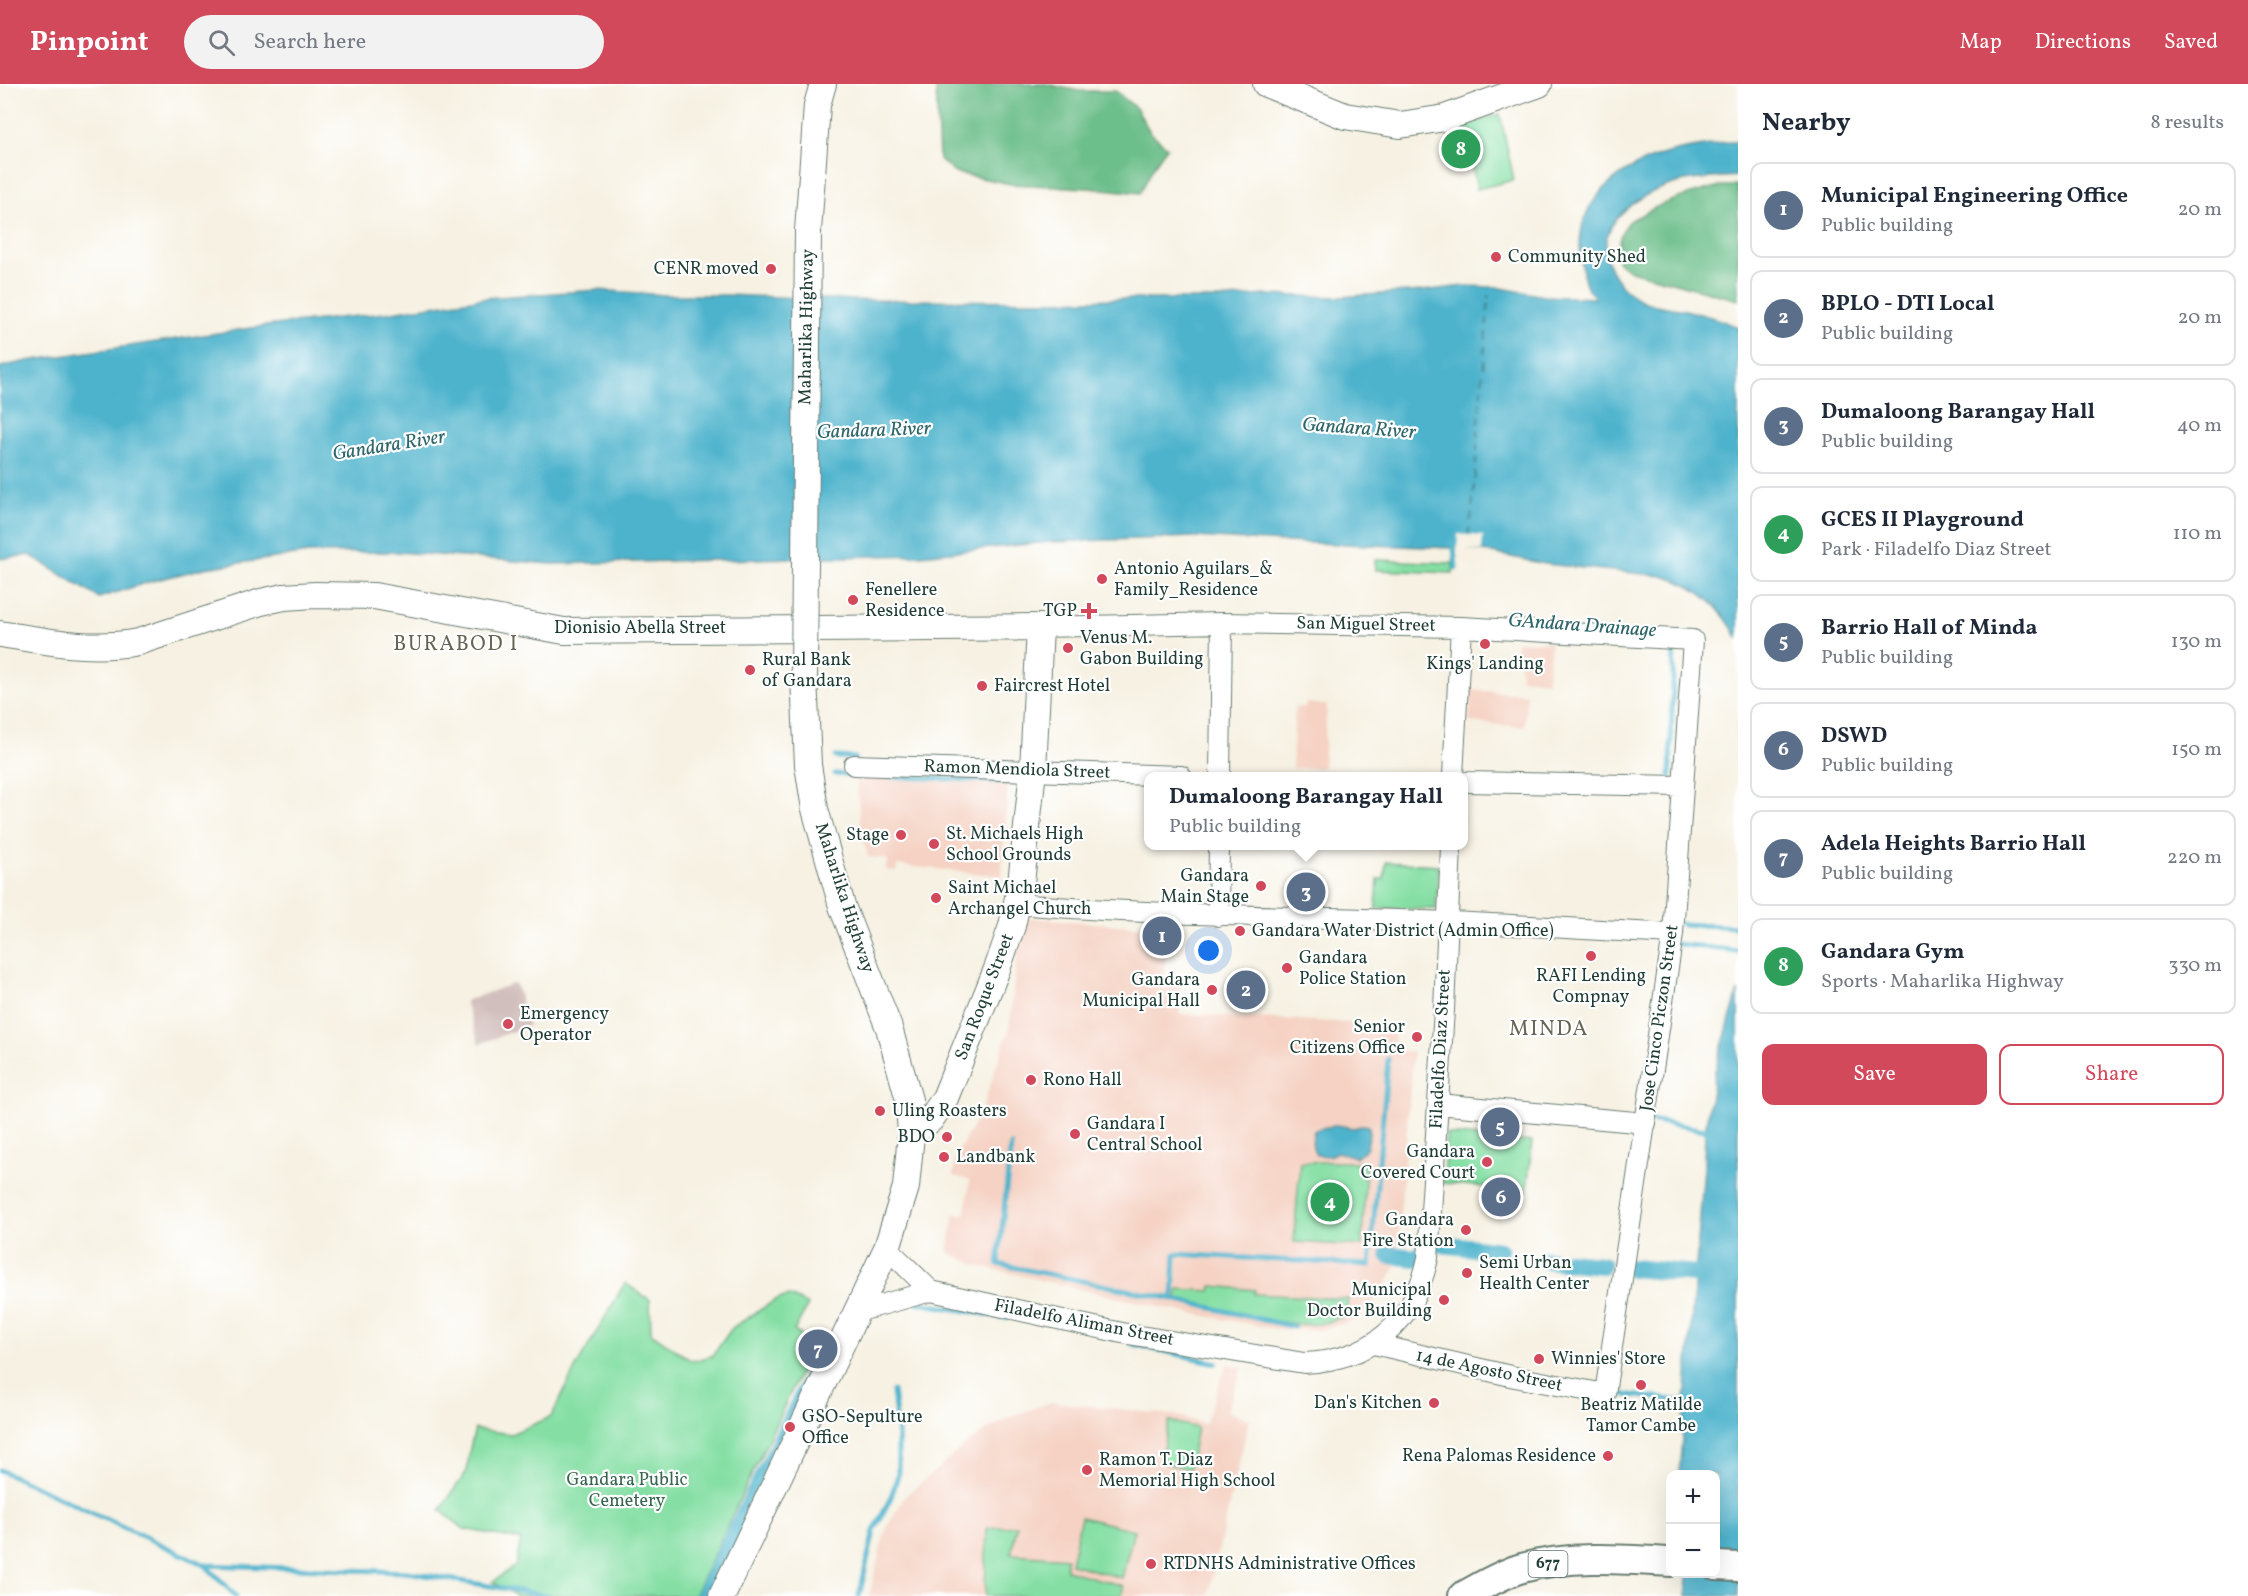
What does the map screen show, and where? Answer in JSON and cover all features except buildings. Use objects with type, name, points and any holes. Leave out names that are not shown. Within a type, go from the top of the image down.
[{"type":"highway","name":"677","points":[[1463,1596],[1494,1589],[1522,1568],[1574,1559],[1666,1562]]},
{"type":"highway","points":[[1720,1566],[1738,1567]]},
{"type":"main road","name":"Maharlika Highway","points":[[722,1596],[886,1248],[906,1187],[911,1135],[909,1100],[889,1028],[842,906],[815,808],[808,765],[804,677],[808,231],[816,115],[823,84]]},
{"type":"main road","points":[[1266,84],[1345,116],[1400,125],[1445,117],[1539,84]]},
{"type":"main road","name":"Dionisio Abella Street","points":[[0,634],[91,647],[120,645],[138,642],[261,602],[284,597],[315,596],[374,596],[564,631],[1040,627]]},
{"type":"main road","name":"San Roque Street","points":[[911,1135],[931,1119],[945,1098],[1012,926],[1017,904],[1032,770],[1040,627]]},
{"type":"street","name":"San Miguel Street","points":[[1040,627],[1222,622],[1461,627],[1693,640]]},
{"type":"street","points":[[1220,772],[1222,622]]},
{"type":"street","points":[[1453,772],[1461,627]]},
{"type":"street","name":"Jose Cinco Piczon Street","points":[[1605,1394],[1672,934],[1693,640]]},
{"type":"street","name":"Ramon Mendiola Street","points":[[854,765],[1144,775]]},
{"type":"street","points":[[1468,782],[1683,786]]},
{"type":"street","points":[[1218,916],[1219,850]]},
{"type":"street","name":"Filadelfo Diaz Street","points":[[1237,1352],[1304,1363],[1350,1355],[1382,1340],[1409,1308],[1423,1280],[1428,1258],[1438,1104],[1450,850]]},
{"type":"street","points":[[1017,904],[1218,916],[1448,922],[1672,934]]},
{"type":"street","points":[[1438,1104],[1646,1123]]},
{"type":"street","points":[[886,1248],[931,1291]]},
{"type":"street","name":"Filadelfo Aliman Street","points":[[856,1312],[931,1291],[1122,1333],[1237,1352]]},
{"type":"street","name":"14 de Agosto Street","points":[[1374,1344],[1515,1377],[1605,1394]]},
{"type":"shaded area","points":[[1516,641],[1551,642],[1547,681],[1521,678],[1520,663],[1516,657]]},
{"type":"shaded area","points":[[1471,690],[1527,694],[1524,727],[1469,722]]},
{"type":"shaded area","points":[[1306,703],[1327,705],[1323,768],[1292,768],[1295,707],[1305,707]]},
{"type":"shaded area","name":"St. Michaels High School Grounds","points":[[856,778],[1008,784],[1001,887],[1001,876],[897,865],[896,871],[886,870],[887,859],[868,857],[861,830]]},
{"type":"shaded area","points":[[1021,917],[1157,928],[1156,949],[1166,949],[1164,979],[1180,980],[1180,1014],[1395,1025],[1394,1050],[1413,1052],[1396,1266],[1383,1290],[1368,1309],[1352,1321],[1319,1330],[1276,1329],[1168,1309],[978,1266],[948,1252],[954,1214],[965,1214],[970,1180],[953,1176],[956,1155],[981,1112],[1009,1029]]},
{"type":"shaded area","points":[[515,983],[529,1025],[479,1044],[465,1001]]},
{"type":"shaded area","name":"Ramon T. Diaz Memorial High School","points":[[1227,1364],[1242,1368],[1227,1411],[1249,1420],[1208,1596],[869,1596],[885,1531],[905,1496],[967,1444],[989,1429],[1012,1416],[1052,1402],[1175,1415],[1205,1424]]},
{"type":"green space","points":[[940,84],[1046,84],[1079,91],[1115,91],[1136,108],[1150,132],[1167,147],[1140,193],[1011,184],[955,173],[939,159],[936,90]]},
{"type":"green space","points":[[1500,114],[1514,180],[1477,189],[1464,125]]},
{"type":"green space","points":[[1720,186],[1738,186],[1738,300],[1631,271],[1618,262],[1620,235],[1631,221],[1672,200]]},
{"type":"green space","points":[[1375,560],[1453,563],[1453,573],[1376,570]]},
{"type":"green space","points":[[1386,862],[1439,865],[1436,909],[1376,908],[1378,879],[1384,879]]},
{"type":"green space","name":"Gandara Covered Court","points":[[1446,1134],[1532,1142],[1527,1191],[1443,1183]]},
{"type":"green space","points":[[1300,1162],[1366,1162],[1362,1246],[1294,1242]]},
{"type":"green space","name":"Gandara Public Cemetery","points":[[625,1283],[650,1300],[651,1333],[692,1361],[712,1356],[732,1328],[777,1299],[790,1296],[808,1305],[794,1331],[810,1340],[804,1354],[808,1356],[694,1596],[517,1596],[493,1582],[516,1565],[521,1540],[464,1529],[440,1510],[467,1471],[475,1429],[511,1434],[551,1417],[576,1367]]},
{"type":"green space","points":[[1212,1286],[1255,1290],[1254,1294],[1348,1299],[1347,1307],[1351,1313],[1320,1324],[1287,1323],[1177,1298],[1178,1289],[1211,1291]]},
{"type":"green space","points":[[1169,1421],[1197,1428],[1189,1469],[1160,1462]]},
{"type":"green space","points":[[1081,1517],[1134,1530],[1122,1578],[1071,1564]]},
{"type":"green space","points":[[1017,1526],[1011,1554],[1067,1558],[1066,1570],[1123,1586],[1122,1596],[985,1596],[987,1528]]},
{"type":"water","name":"Gandara River","points":[[1738,142],[1738,176],[1686,181],[1646,195],[1624,211],[1615,221],[1606,245],[1611,271],[1624,288],[1635,297],[1651,304],[1698,313],[1738,327],[1738,639],[1732,627],[1716,607],[1697,591],[1675,580],[1662,576],[1545,564],[1482,551],[1454,548],[1195,537],[1050,542],[920,555],[552,564],[397,552],[309,553],[205,568],[99,598],[30,555],[0,559],[0,367],[27,361],[265,326],[385,313],[484,298],[597,290],[666,295],[855,300],[1061,301],[1217,299],[1266,295],[1339,297],[1464,286],[1496,287],[1544,296],[1595,298],[1588,288],[1583,273],[1580,241],[1589,209],[1598,196],[1622,174],[1653,158],[1681,150]]},
{"type":"water","points":[[1738,991],[1738,1596],[1687,1596],[1688,1578],[1720,1578],[1720,1470],[1679,1470],[1705,1131],[1715,1071]]},
{"type":"water","points":[[1337,1125],[1353,1128],[1366,1125],[1369,1127],[1364,1152],[1356,1157],[1337,1152],[1329,1156],[1316,1155],[1312,1143],[1314,1131]]},
{"type":"pier","points":[[1458,534],[1483,536],[1482,551],[1457,550]]},
{"type":"waterway","points":[[1454,548],[1456,568]]},
{"type":"waterway","name":"GAndara Drainage","points":[[1668,647],[1674,647],[1670,778]]},
{"type":"waterway","points":[[836,757],[855,758]]},
{"type":"waterway","points":[[835,774],[1016,782]]},
{"type":"waterway","points":[[1681,924],[1738,927]]},
{"type":"waterway","points":[[1677,944],[1738,951]]},
{"type":"waterway","points":[[1173,1299],[1175,1254],[1370,1265],[1388,1059]]},
{"type":"waterway","points":[[1650,1120],[1710,1131]]},
{"type":"waterway","points":[[1011,1145],[998,1264],[1173,1299],[1294,1327]]},
{"type":"waterway","points":[[1442,1244],[1500,1251]]},
{"type":"waterway","points":[[1389,1255],[1416,1258],[1420,1255]]},
{"type":"waterway","points":[[1545,1260],[1602,1265]]},
{"type":"waterway","points":[[1632,1268],[1695,1274],[1738,1274]]},
{"type":"waterway","points":[[919,1303],[1007,1318]]},
{"type":"waterway","points":[[1133,1344],[1216,1363]]},
{"type":"waterway","points":[[704,1596],[815,1372]]},
{"type":"waterway","points":[[859,1596],[874,1531],[891,1497],[898,1475],[898,1435],[893,1391]]},
{"type":"waterway","points":[[1613,1393],[1689,1402]]},
{"type":"waterway","points":[[0,1470],[205,1565],[407,1572],[549,1596]]},
{"type":"waterway","points":[[205,1565],[236,1596]]},
{"type":"ferry route","points":[[1468,535],[1472,512],[1489,295]]},
{"type":"place","name":"Gandara Gym","points":[[1461,149]]},
{"type":"place","name":"Community Shed","points":[[1496,257]]},
{"type":"place","name":"CENR moved","points":[[771,269]]},
{"type":"place","name":"Antonio Aguilars_& Family_Residence","points":[[1102,579]]},
{"type":"place","name":"Fenellere Residence","points":[[853,600]]},
{"type":"place","name":"TGP","points":[[1089,611]]},
{"type":"place","name":"Kings' Landing","points":[[1485,644]]},
{"type":"place","name":"Venus M. Gabon Building","points":[[1068,648]]},
{"type":"place","name":"Rural Bank of Gandara","points":[[750,670]]},
{"type":"place","name":"Faircrest Hotel","points":[[982,686]]},
{"type":"place","name":"Stage","points":[[901,835]]},
{"type":"place","name":"St. Michaels High School Grounds","points":[[934,844]]},
{"type":"place","name":"Gandara Main Stage","points":[[1261,886]]},
{"type":"place","name":"Dumaloong Barangay Hall","points":[[1306,892]]},
{"type":"place","name":"Saint Michael Archangel Church","points":[[936,898]]},
{"type":"place","name":"Gandara Water District (Admin Office)","points":[[1240,931]]},
{"type":"place","name":"Municipal Engineering Office","points":[[1162,936]]},
{"type":"place","name":"RAFI Lending Compnay","points":[[1591,956]]},
{"type":"place","name":"Gandara Police Station","points":[[1287,968]]},
{"type":"place","name":"Gandara Municipal Hall","points":[[1212,990]]},
{"type":"place","name":"BPLO - DTI Local","points":[[1246,990]]},
{"type":"place","name":"Emergency Operator","points":[[508,1024]]},
{"type":"place","name":"Senior Citizens Office","points":[[1417,1037]]},
{"type":"place","name":"Rono Hall","points":[[1031,1080]]},
{"type":"place","name":"Uling Roasters","points":[[880,1111]]},
{"type":"place","name":"Barrio Hall of Minda","points":[[1500,1127]]},
{"type":"place","name":"Gandara I Central School","points":[[1075,1134]]},
{"type":"place","name":"BDO","points":[[947,1137]]},
{"type":"place","name":"Landbank","points":[[944,1157]]},
{"type":"place","name":"Gandara Covered Court","points":[[1487,1162]]},
{"type":"place","name":"DSWD","points":[[1501,1197]]},
{"type":"place","name":"GCES II Playground","points":[[1330,1202]]},
{"type":"place","name":"Gandara Fire Station","points":[[1466,1230]]},
{"type":"place","name":"Semi Urban Health Center","points":[[1467,1273]]},
{"type":"place","name":"Municipal Doctor Building","points":[[1444,1300]]},
{"type":"place","name":"Adela Heights Barrio Hall","points":[[818,1349]]},
{"type":"place","name":"Winnies' Store","points":[[1539,1359]]},
{"type":"place","name":"Beatriz Matilde Tamor Cambe","points":[[1641,1385]]},
{"type":"place","name":"Dan's Kitchen","points":[[1434,1403]]},
{"type":"place","name":"GSO-Sepulture Office","points":[[790,1427]]},
{"type":"place","name":"Rena Palomas Residence","points":[[1608,1456]]},
{"type":"place","name":"Ramon T. Diaz Memorial High School","points":[[1087,1470]]},
{"type":"place","name":"RTDNHS Administrative Offices","points":[[1151,1564]]},
{"type":"district","name":"BURABOD I","points":[[456,644]]},
{"type":"district","name":"MINDA","points":[[1549,1029]]}]
